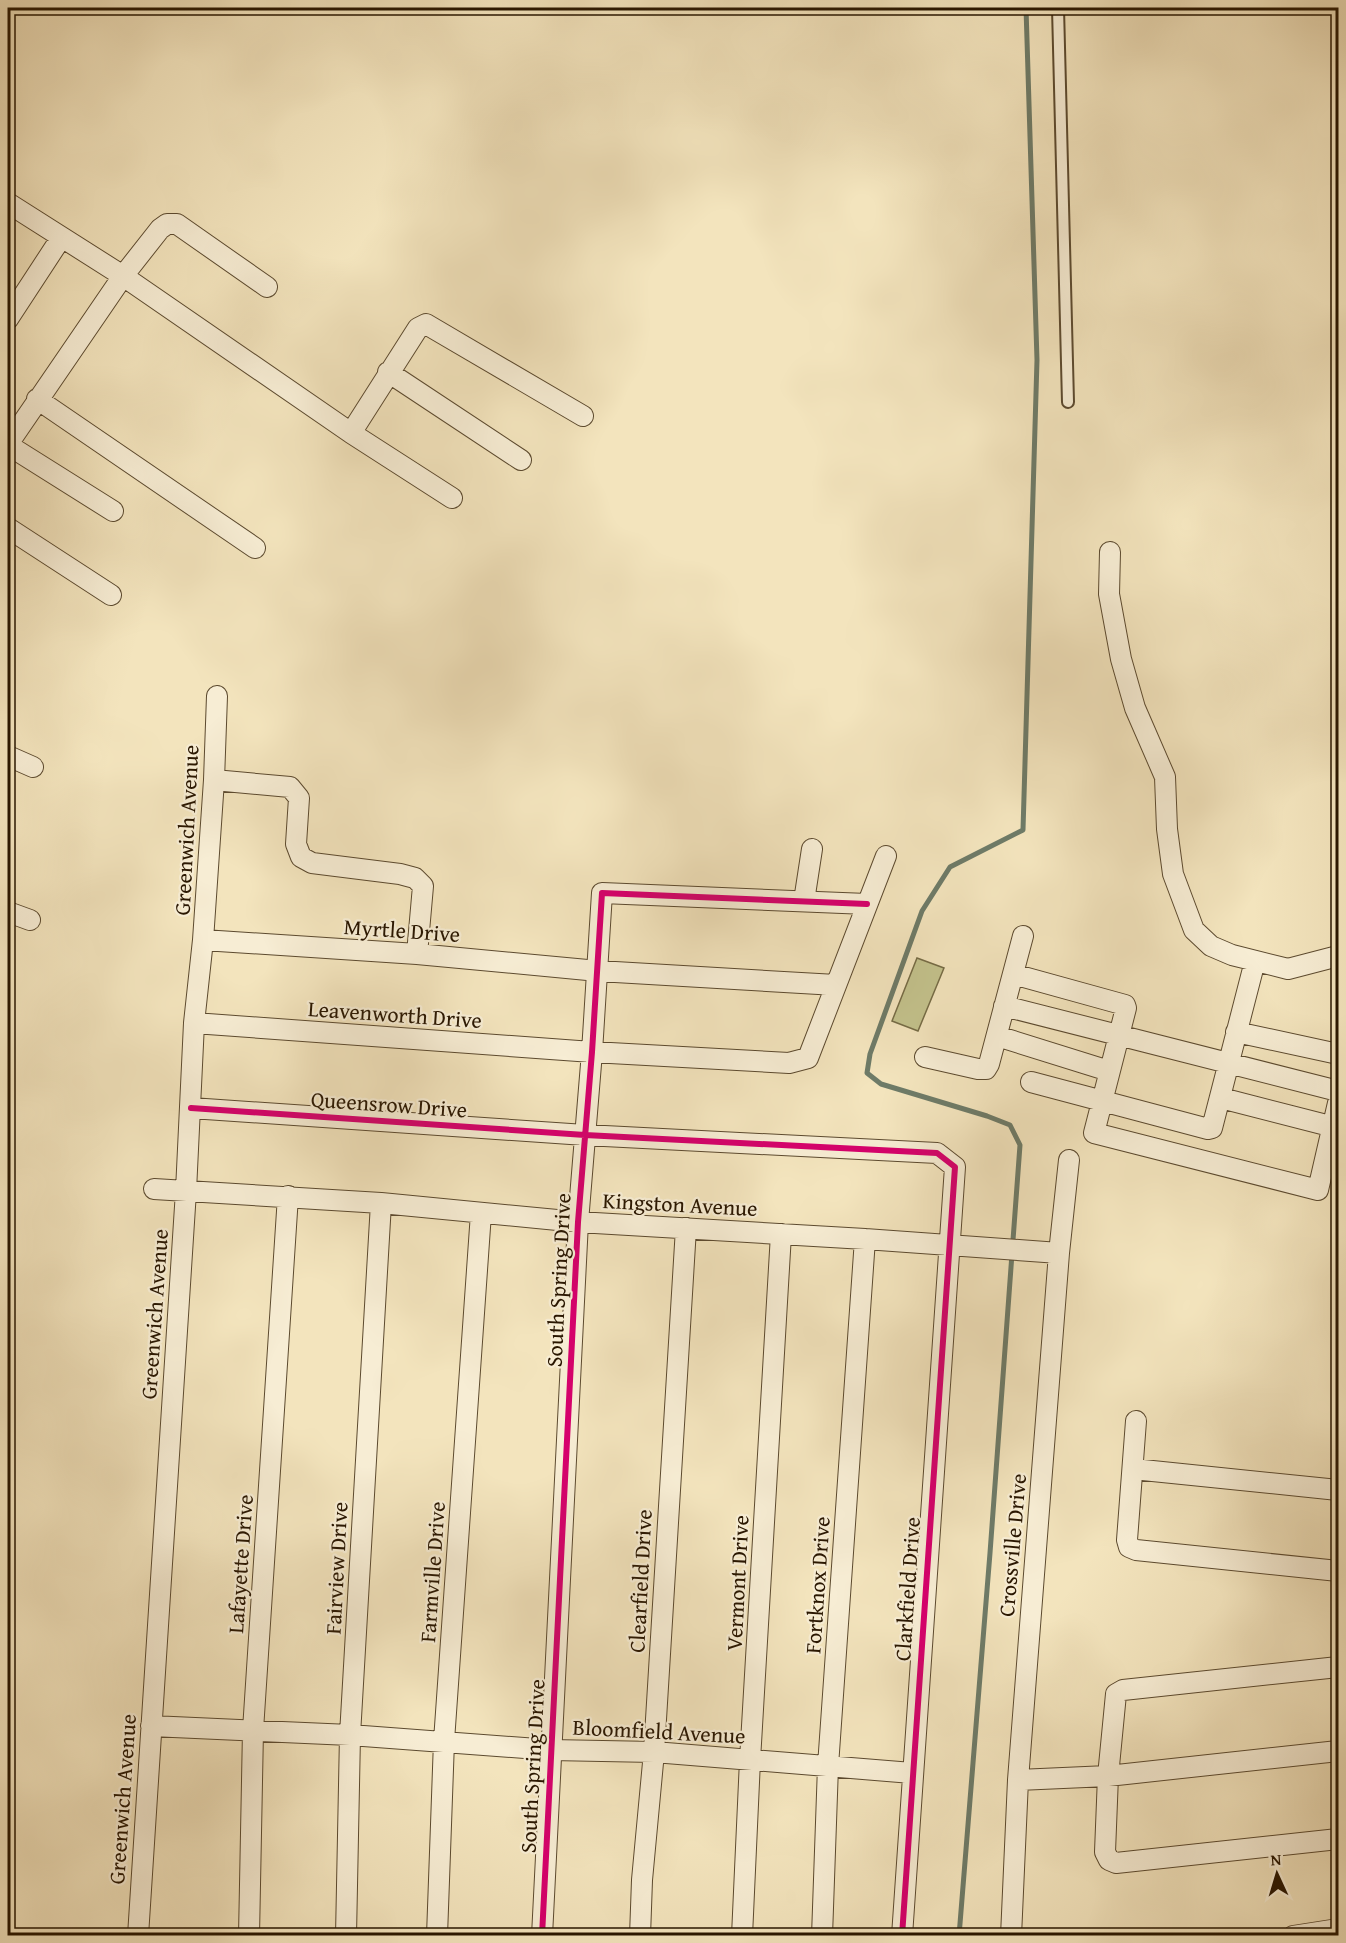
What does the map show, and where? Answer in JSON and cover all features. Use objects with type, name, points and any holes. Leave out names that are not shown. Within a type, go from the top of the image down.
[{"type":"street","points":[[8,203],[123,276],[351,433],[452,498]]},
{"type":"street","points":[[113,511],[8,445],[37,399],[123,276],[160,229],[167,224],[177,224],[267,287]]},
{"type":"street","points":[[10,309],[61,238]]},
{"type":"street","points":[[351,433],[418,328],[426,324],[583,416]]},
{"type":"street","points":[[388,372],[521,460]]},
{"type":"street","points":[[37,399],[255,548]]},
{"type":"street","points":[[8,528],[111,594]]},
{"type":"street","points":[[1110,552],[1109,594],[1121,659],[1136,708],[1165,777],[1167,829],[1173,874],[1194,930],[1211,946],[1232,955],[1288,969],[1338,956]]},
{"type":"street","name":"Greenwich Avenue","points":[[138,1935],[186,1191],[194,1023],[203,940],[214,780],[217,696]]},
{"type":"street","points":[[8,756],[33,767]]},
{"type":"street","points":[[214,780],[290,787],[299,798],[296,844],[301,857],[312,863],[415,878],[423,886],[417,954]]},
{"type":"street","points":[[804,901],[812,849]]},
{"type":"street","points":[[836,985],[886,856]]},
{"type":"street","name":"South Spring Drive","points":[[542,1935],[578,1222],[602,893],[867,904]]},
{"type":"street","points":[[8,912],[30,920]]},
{"type":"street","points":[[925,1057],[986,1069],[1023,936]]},
{"type":"street","name":"Myrtle Drive","points":[[203,940],[417,954],[598,970],[836,985]]},
{"type":"street","points":[[1031,1082],[1208,1129],[1212,1128],[1230,1065],[1254,961]]},
{"type":"street","points":[[1013,974],[1122,1003],[1126,1008],[1094,1133],[1318,1190],[1338,1103]]},
{"type":"street","name":"Leavenworth Drive","points":[[194,1023],[592,1052],[789,1063],[808,1058],[836,985]]},
{"type":"street","points":[[1004,1006],[1338,1091]]},
{"type":"street","points":[[1236,1032],[1338,1054]]},
{"type":"street","points":[[997,1036],[1109,1071]]},
{"type":"street","points":[[1221,1098],[1334,1127]]},
{"type":"street","name":"Queensrow Drive","points":[[191,1108],[585,1135],[937,1153],[956,1167],[950,1244]]},
{"type":"street","name":"Crossville Drive","points":[[1011,1935],[1018,1780],[1059,1253],[1069,1160]]},
{"type":"street","name":"Kingston Avenue","points":[[154,1189],[381,1203],[578,1222],[950,1244],[1059,1253]]},
{"type":"street","name":"Lafayette Drive","points":[[249,1935],[253,1730],[288,1196]]},
{"type":"street","name":"Fairview Drive","points":[[346,1935],[350,1735],[381,1203]]},
{"type":"street","name":"Farmville Drive","points":[[437,1935],[444,1741],[481,1213]]},
{"type":"street","name":"Clearfield Drive","points":[[640,1935],[642,1880],[654,1752],[686,1228]]},
{"type":"street","name":"Vermont Drive","points":[[742,1935],[781,1234]]},
{"type":"street","name":"Fortknox Drive","points":[[822,1935],[828,1766],[865,1239]]},
{"type":"street","name":"Clarkfield Drive","points":[[902,1935],[950,1244]]},
{"type":"street","points":[[1136,1421],[1127,1540],[1129,1547],[1136,1550],[1338,1571]]},
{"type":"street","points":[[1133,1469],[1338,1490]]},
{"type":"street","points":[[1338,1666],[1123,1690],[1116,1694],[1108,1776],[1105,1852],[1109,1860],[1116,1863],[1338,1839]]},
{"type":"street","name":"Bloomfield Avenue","points":[[151,1726],[350,1735],[551,1750],[654,1752],[912,1773]]},
{"type":"street","points":[[1018,1780],[1108,1776],[1338,1751]]},
{"type":"street","points":[[1293,1935],[1338,1929]]},
{"type":"lane","points":[[1058,8],[1068,402]]},
{"type":"shaded area","points":[[917,958],[944,968],[918,1031],[892,1021]]},
{"type":"waterway","points":[[959,1936],[1020,1145],[1010,1125],[881,1084],[867,1073],[870,1054],[922,911],[950,867],[1023,830],[1037,360],[1026,8]]},
{"type":"cycle path","points":[[542,1936],[578,1222],[602,893],[867,904]]},
{"type":"cycle path","points":[[191,1108],[585,1135],[937,1153],[955,1167],[902,1936]]}]
